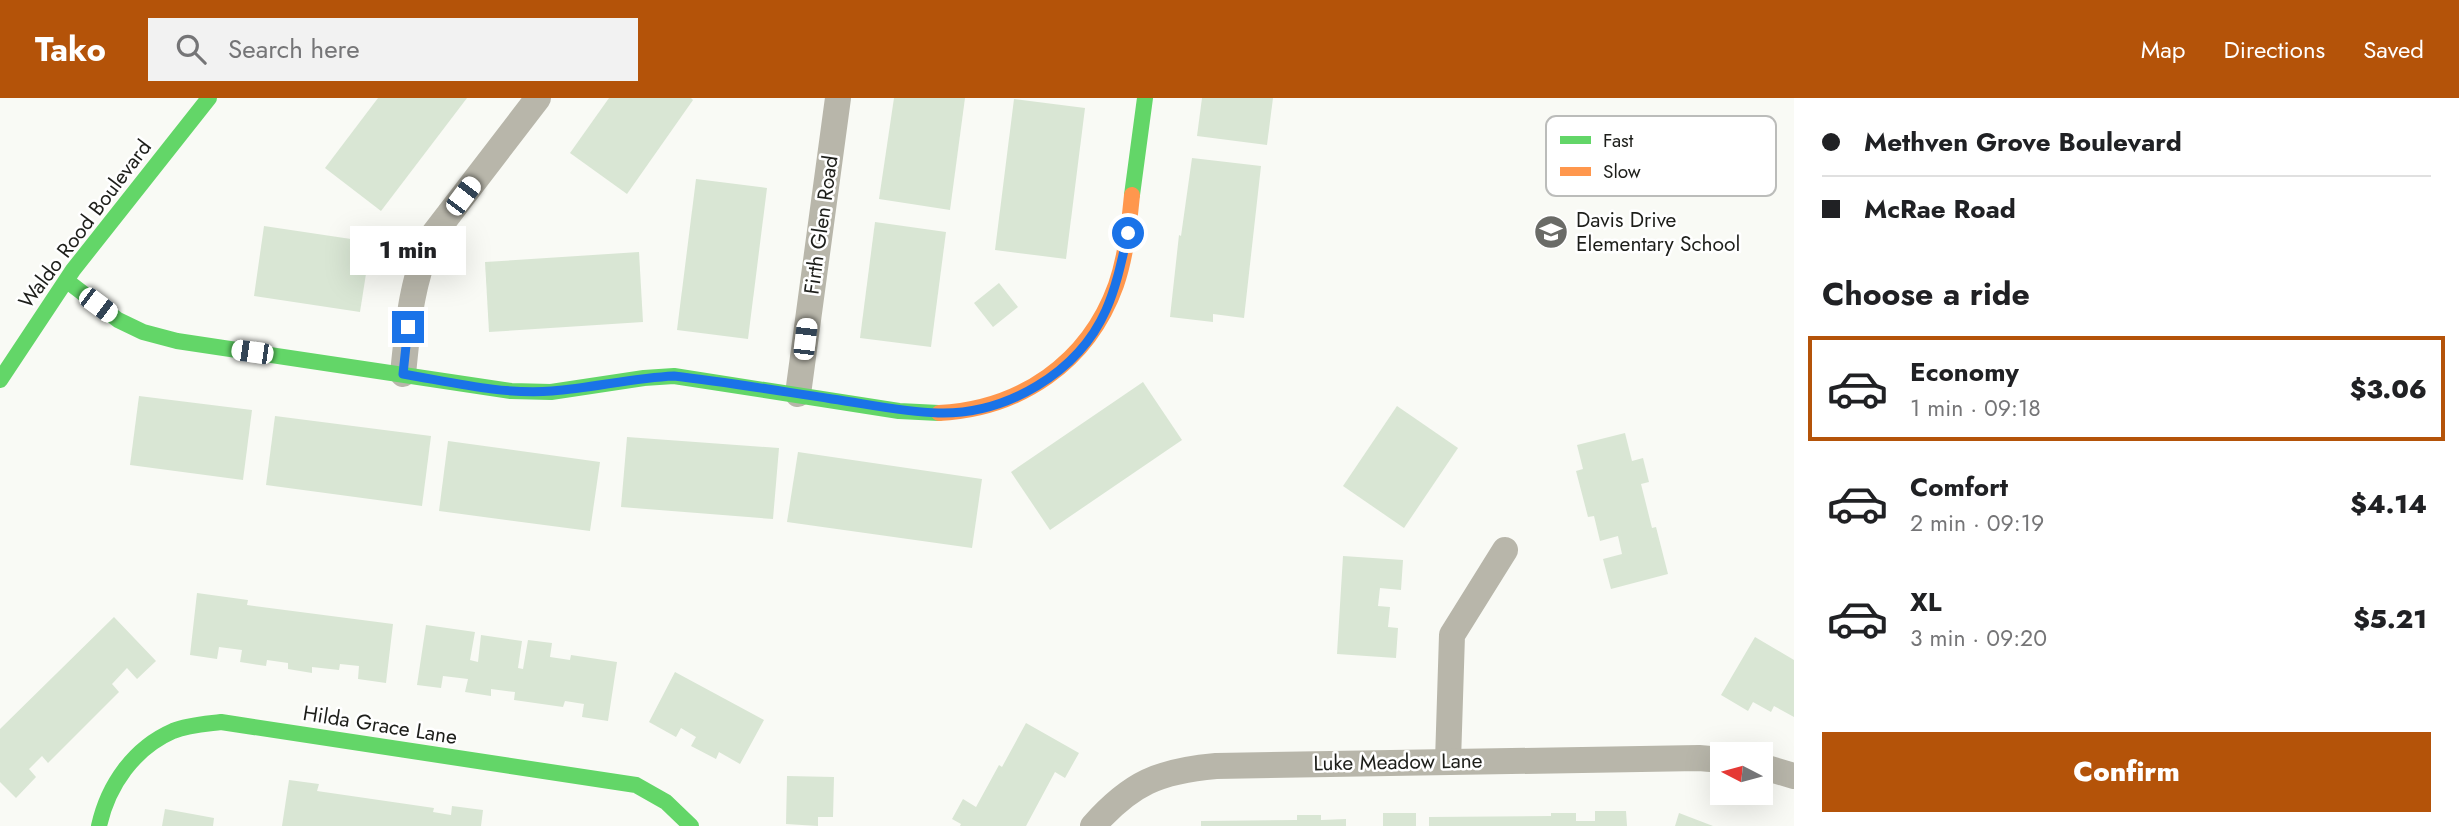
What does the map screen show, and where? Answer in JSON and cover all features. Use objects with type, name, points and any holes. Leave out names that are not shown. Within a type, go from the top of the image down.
[{"type":"street","name":"Waldo Rood Boulevard","points":[[0,380],[66,281],[209,98]]},
{"type":"street","points":[[403,374],[414,285],[421,260],[433,235],[538,98]]},
{"type":"street","name":"Firth Glen Road","points":[[798,394],[838,98]]},
{"type":"street","points":[[66,281],[118,320],[143,332],[177,341],[511,391],[551,392],[674,376],[890,408],[939,413],[978,410],[1004,402],[1040,384],[1064,367],[1105,313],[1116,285],[1128,233],[1145,98]]},
{"type":"street","points":[[1448,761],[1452,635],[1505,550]]},
{"type":"street","name":"Hilda Grace Lane","points":[[99,826],[111,790],[146,746],[173,731],[221,722],[636,785],[658,794],[691,826]]},
{"type":"street","name":"Luke Meadow Lane","points":[[1093,826],[1129,791],[1156,777],[1181,769],[1448,761],[1710,759]]},
{"type":"street","points":[[1773,770],[1794,776]]},
{"type":"building","points":[[378,98],[467,98],[381,211],[325,168]]},
{"type":"building","points":[[609,98],[693,100],[627,194],[570,153]]},
{"type":"building","points":[[894,98],[965,98],[950,210],[879,199]]},
{"type":"building","points":[[1202,98],[1273,98],[1267,145],[1197,136]]},
{"type":"building","points":[[1014,99],[1085,108],[1066,259],[995,250]]},
{"type":"building","points":[[1192,158],[1261,166],[1244,318],[1213,314],[1213,322],[1170,317],[1179,235],[1181,236]]},
{"type":"building","points":[[696,179],[767,188],[748,339],[677,330]]},
{"type":"building","points":[[875,222],[946,232],[931,347],[860,338]]},
{"type":"building","points":[[264,226],[371,242],[360,312],[254,296]]},
{"type":"building","points":[[639,252],[643,322],[489,332],[485,262]]},
{"type":"building","points":[[999,283],[1018,307],[993,327],[974,303]]},
{"type":"building","points":[[1143,382],[1182,440],[1050,530],[1011,472]]},
{"type":"building","points":[[139,396],[252,410],[243,480],[130,465]]},
{"type":"building","points":[[1397,406],[1458,448],[1404,528],[1343,486]]},
{"type":"building","points":[[275,416],[431,436],[422,506],[266,485]]},
{"type":"building","points":[[1625,433],[1632,461],[1643,458],[1649,482],[1641,484],[1652,528],[1656,527],[1668,574],[1611,589],[1603,559],[1622,554],[1618,536],[1600,541],[1594,516],[1588,517],[1576,471],[1583,469],[1577,445]]},
{"type":"building","points":[[627,437],[779,448],[773,519],[621,507]]},
{"type":"building","points":[[448,441],[600,462],[590,531],[439,511]]},
{"type":"building","points":[[798,452],[982,479],[972,548],[787,522]]},
{"type":"building","points":[[1343,556],[1403,560],[1401,590],[1380,588],[1378,606],[1390,607],[1388,627],[1398,628],[1396,658],[1337,654]]},
{"type":"building","points":[[197,593],[248,600],[247,605],[393,624],[386,683],[358,679],[359,666],[340,664],[339,670],[312,667],[312,673],[288,669],[288,663],[267,660],[266,666],[240,662],[242,650],[219,647],[217,659],[190,655]]},
{"type":"building","points":[[114,617],[156,661],[137,679],[127,668],[112,684],[119,692],[48,763],[42,756],[29,769],[36,777],[16,798],[0,782],[0,729]]},
{"type":"building","points":[[426,625],[475,632],[470,660],[478,662],[481,635],[522,641],[518,668],[523,669],[528,640],[552,643],[550,657],[570,660],[571,655],[617,662],[608,721],[582,717],[584,704],[565,701],[563,707],[514,700],[515,692],[491,689],[491,696],[465,692],[468,679],[443,676],[441,688],[417,685]]},
{"type":"building","points":[[1755,637],[1794,660],[1794,717],[1774,706],[1771,712],[1753,702],[1748,711],[1721,695]]},
{"type":"building","points":[[675,672],[764,720],[740,764],[719,752],[716,759],[691,746],[696,737],[681,728],[676,737],[649,722]]},
{"type":"building","points":[[1026,723],[1079,753],[1065,778],[1055,772],[1026,826],[960,826],[961,824],[952,819],[963,799],[976,807]]},
{"type":"building","points":[[787,776],[834,777],[833,817],[818,817],[818,826],[786,824]]},
{"type":"building","points":[[289,780],[319,784],[317,791],[434,808],[433,812],[451,815],[452,806],[483,810],[481,826],[282,826]]},
{"type":"building","points":[[165,809],[214,818],[213,826],[162,826]]},
{"type":"building","points":[[1595,811],[1626,811],[1627,826],[1429,826],[1429,817],[1551,816],[1551,813],[1576,813],[1576,821],[1595,821]]},
{"type":"building","points":[[1383,813],[1416,813],[1416,826],[1383,826]]},
{"type":"building","points":[[1679,813],[1713,826],[1675,826]]},
{"type":"building","points":[[1297,815],[1321,815],[1321,820],[1346,819],[1346,826],[1201,826],[1201,821],[1297,820]]},
{"type":"traffic: fast","points":[[0,380],[73,270],[209,98]]},
{"type":"traffic: fast","points":[[1132,195],[1145,98]]},
{"type":"traffic: fast","points":[[67,281],[118,320],[143,332],[177,341],[511,391],[551,392],[674,376],[899,411],[939,413]]},
{"type":"traffic: fast","points":[[99,826],[116,782],[146,747],[173,731],[221,722],[636,785],[666,802],[691,826]]},
{"type":"traffic: slow","points":[[939,413],[969,410],[997,402],[1047,377],[1069,359],[1104,313],[1116,285],[1125,252],[1132,195]]},
{"type":"place","name":"Davis Drive Elementary School","points":[[1551,232]]},
{"type":"route","points":[[408,327],[403,374],[511,391],[551,392],[674,376],[890,408],[939,413],[978,410],[1004,402],[1040,384],[1064,367],[1105,313],[1116,285],[1128,233]]}]
